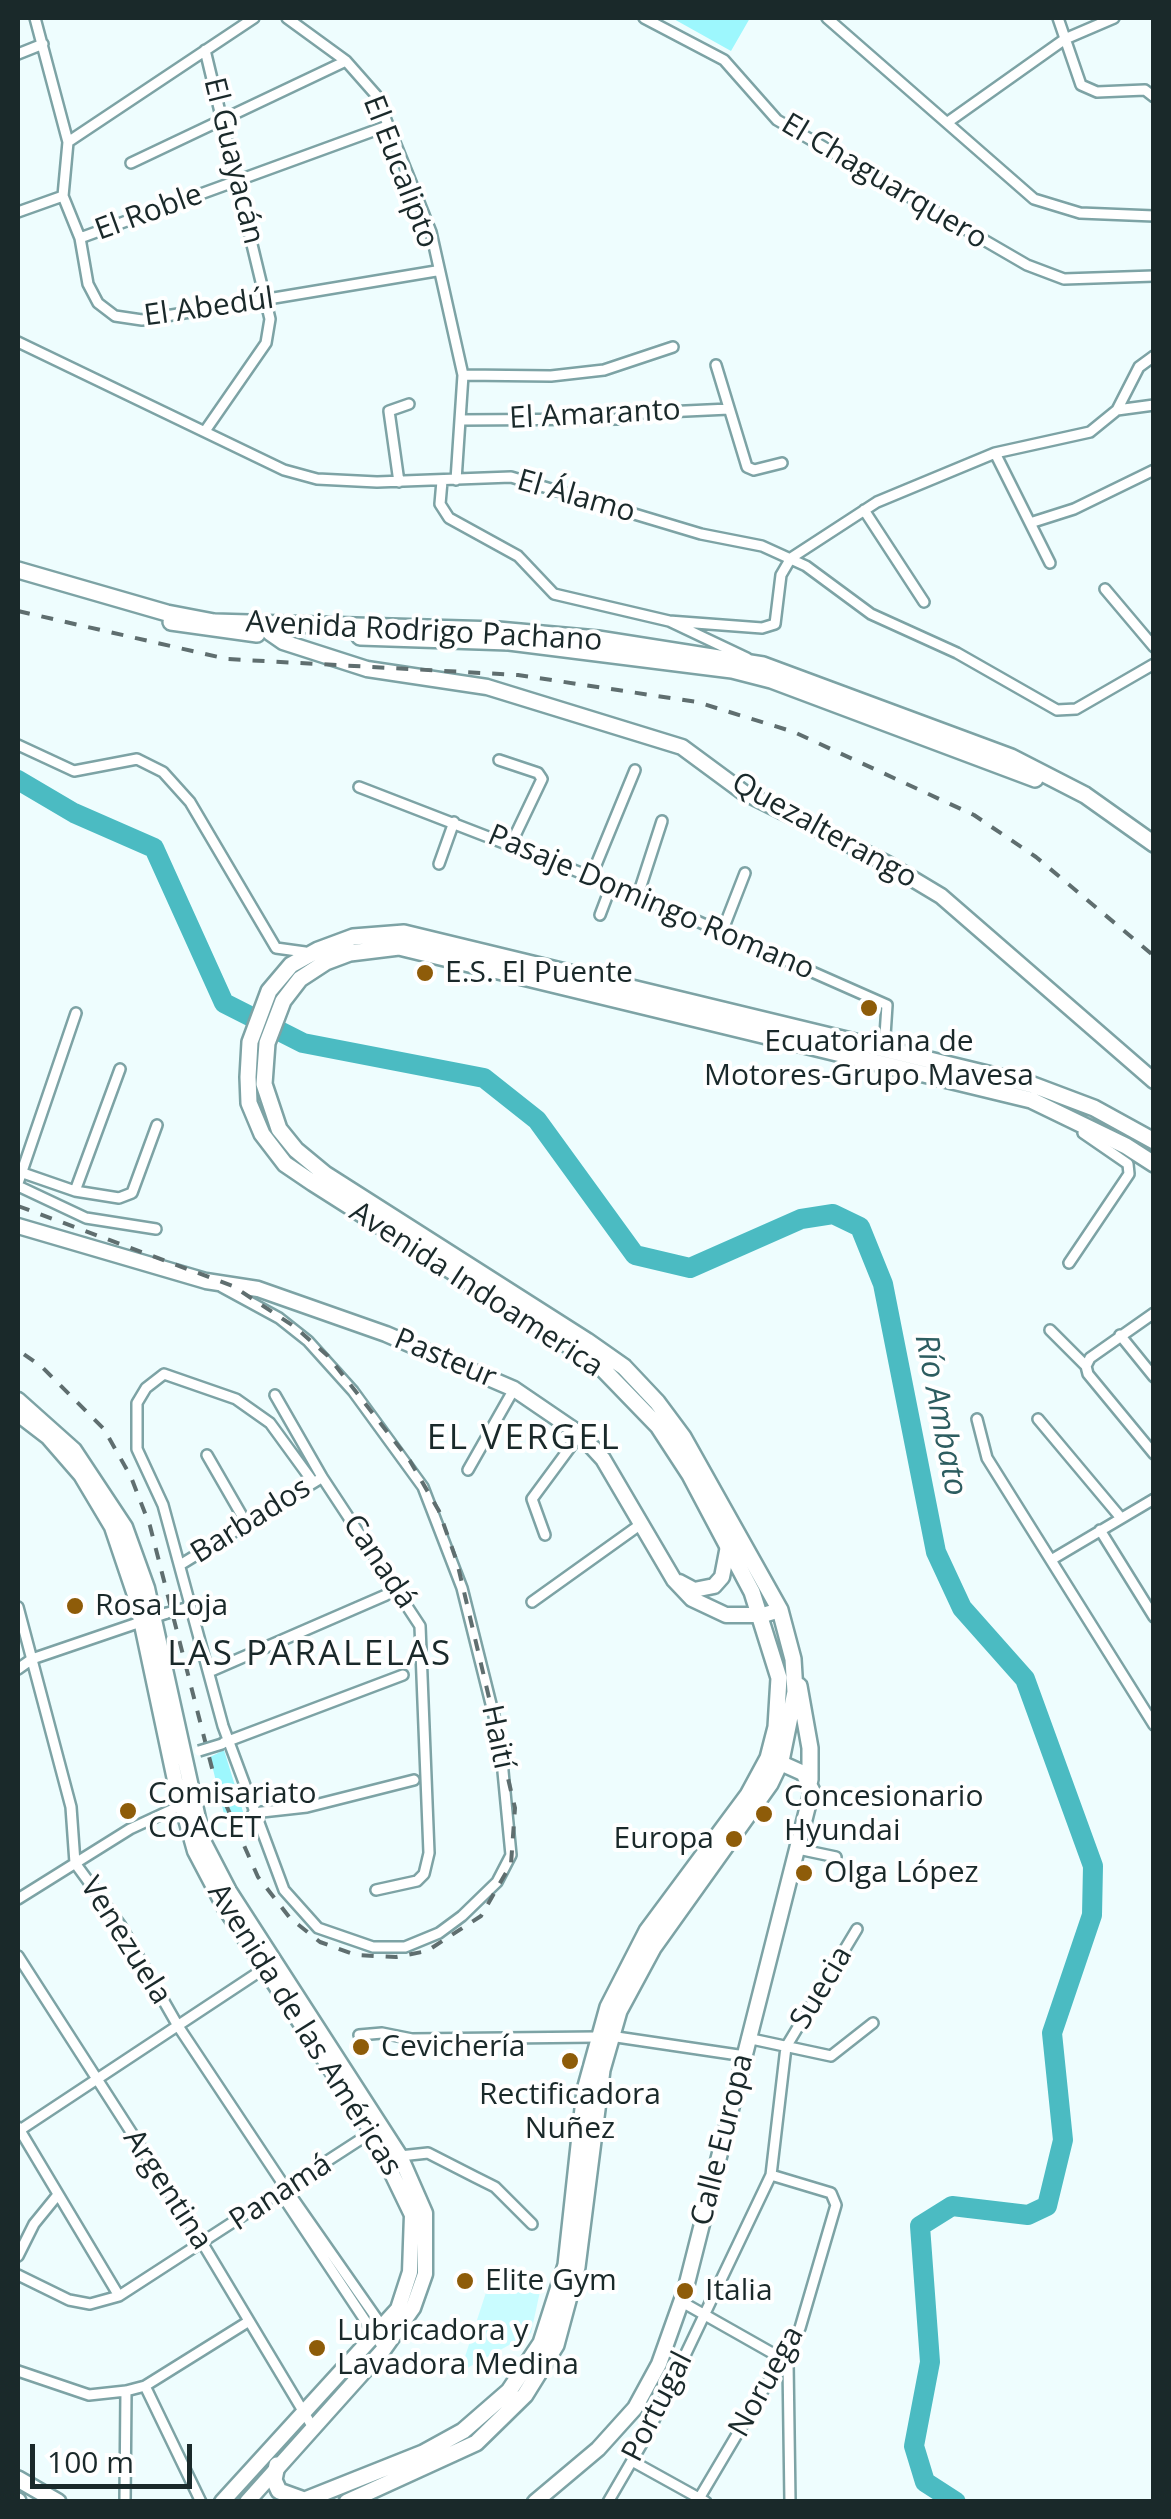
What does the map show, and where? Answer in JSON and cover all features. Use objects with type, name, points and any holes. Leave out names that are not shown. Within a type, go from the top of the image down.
[{"type":"main road","name":"Avenida Rodrigo Pachano","points":[[18,570],[167,613],[214,622],[498,630],[598,639],[762,665],[1011,757],[1085,795],[1154,844]]},
{"type":"main road","name":"Avenida Rodrigo Pachano","points":[[18,581],[191,628],[509,642],[771,680],[1028,776],[1080,804],[1154,856]]},
{"type":"main road","name":"Avenida Indoamerica","points":[[302,2501],[423,2453],[463,2431],[510,2392],[526,2367],[551,2320],[566,2265],[585,2090],[604,2036],[653,1948],[759,1804],[792,1720],[794,1676],[780,1610],[682,1437],[624,1367],[319,1178],[285,1164],[262,1134],[250,1103],[250,1042],[256,1017],[269,992],[318,950],[354,937],[404,933],[884,1054],[948,1078],[1031,1100],[1126,1146],[1154,1164]]},
{"type":"main road","name":"Avenida Indoamerica","points":[[296,972],[350,953],[399,947],[1033,1085],[1094,1108],[1154,1142]]},
{"type":"main road","name":"Avenida Indoamerica","points":[[319,1178],[598,1364],[658,1426],[688,1471],[763,1615],[780,1678],[774,1760]]},
{"type":"main road","points":[[794,1676],[803,1697],[810,1780]]},
{"type":"main road","name":"Avenida Indoamerica","points":[[347,2502],[476,2443],[525,2395],[556,2345],[577,2266],[604,2036]]},
{"type":"main road","points":[[277,2465],[274,2480],[278,2491],[302,2501]]},
{"type":"main road","points":[[18,2479],[58,2502]]},
{"type":"street","points":[[18,212],[63,196],[68,142],[35,18]]},
{"type":"street","points":[[68,142],[205,50],[235,22],[254,18]]},
{"type":"street","name":"El Eucalipto","points":[[287,18],[346,61],[376,95],[430,232],[463,375],[456,480]]},
{"type":"street","name":"El Chaguarquero","points":[[644,18],[724,60],[765,108],[794,131],[1027,265],[1064,279],[1154,276]]},
{"type":"street","points":[[826,18],[1034,199],[1080,213],[1154,216]]},
{"type":"street","points":[[1058,18],[1082,85],[1094,92],[1144,89],[1153,96]]},
{"type":"street","points":[[948,122],[1064,39],[1114,18]]},
{"type":"street","points":[[18,54],[43,44]]},
{"type":"street","name":"El Guayacán","points":[[205,50],[225,118],[267,300],[266,343],[206,431]]},
{"type":"street","points":[[130,163],[346,61]]},
{"type":"street","name":"El Roble","points":[[80,238],[387,126]]},
{"type":"street","name":"El Abedúl","points":[[63,196],[80,238],[88,284],[98,303],[115,316],[142,320],[436,271]]},
{"type":"street","name":"El Álamo","points":[[18,342],[284,470],[317,479],[524,479],[702,534],[762,546],[792,558],[871,614],[957,653],[1057,710],[1076,709],[1154,664]]},
{"type":"street","points":[[463,375],[551,376],[604,370],[673,347]]},
{"type":"street","points":[[442,481],[443,511],[518,556],[554,594],[669,621],[762,628],[775,624],[781,575],[792,558],[864,510],[995,453],[1090,432],[1116,410],[1140,367],[1154,356]]},
{"type":"street","points":[[716,365],[747,467],[754,470],[782,463]]},
{"type":"street","points":[[399,482],[389,410],[408,404]]},
{"type":"street","points":[[1116,410],[1154,405]]},
{"type":"street","name":"El Amaranto","points":[[460,420],[619,419],[643,412],[730,409]]},
{"type":"street","points":[[995,453],[1050,563]]},
{"type":"street","points":[[1030,523],[1074,509],[1154,470]]},
{"type":"street","points":[[864,510],[924,602]]},
{"type":"street","points":[[1105,588],[1154,646]]},
{"type":"street","points":[[669,621],[762,665]]},
{"type":"street","name":"Quezalterango","points":[[270,633],[282,642],[367,669],[501,690],[682,747],[744,792],[886,863],[940,896],[1154,1081]]},
{"type":"street","points":[[18,745],[74,770],[137,760],[164,772],[190,802],[276,948],[296,954],[318,950]]},
{"type":"street","points":[[499,760],[538,773],[542,778],[511,844]]},
{"type":"street","points":[[591,876],[635,770]]},
{"type":"street","name":"Pasaje Domingo Romano","points":[[359,787],[638,895],[887,1005],[884,1054]]},
{"type":"street","points":[[638,895],[662,821]]},
{"type":"street","points":[[439,864],[454,822]]},
{"type":"street","points":[[722,932],[745,872]]},
{"type":"street","points":[[600,915],[611,886]]},
{"type":"street","points":[[76,1012],[18,1184],[86,1218],[156,1229]]},
{"type":"street","points":[[75,1191],[120,1069]]},
{"type":"street","points":[[948,1078],[954,1086],[1012,1101],[1070,1125],[1128,1164],[1125,1183],[1070,1263]]},
{"type":"street","points":[[23,1173],[75,1191],[119,1198],[132,1193],[157,1125]]},
{"type":"street","name":"Pasteur","points":[[18,1226],[206,1281],[258,1289],[386,1334],[514,1388],[580,1434],[603,1459],[674,1580],[704,1608],[726,1614],[763,1615],[780,1610]]},
{"type":"street","name":"Haití","points":[[206,1281],[265,1310],[308,1341],[387,1435],[422,1487],[456,1570],[500,1740],[511,1855],[498,1882],[439,1934],[405,1947],[373,1947],[318,1928],[284,1890],[225,1742],[210,1671]]},
{"type":"street","points":[[1086,1366],[1090,1358],[1154,1313]]},
{"type":"street","points":[[1050,1330],[1086,1366],[1088,1374],[1154,1454]]},
{"type":"street","points":[[1120,1335],[1153,1374]]},
{"type":"street","points":[[318,1480],[270,1423],[236,1399],[164,1374],[153,1381],[137,1404],[134,1433],[164,1505],[210,1671],[386,1595]]},
{"type":"street","points":[[468,1470],[514,1388]]},
{"type":"street","name":"Canadá","points":[[276,1394],[318,1480],[416,1613],[422,1639],[428,1853],[424,1874],[416,1882],[376,1890]]},
{"type":"street","name":"Avenida de las Américas","points":[[18,1400],[74,1450],[107,1496],[138,1557],[182,1756],[187,1804]]},
{"type":"street","name":"Avenida de las Américas","points":[[18,1414],[48,1438],[81,1476],[112,1526],[154,1617],[187,1804],[204,1870],[377,2129],[400,2156],[414,2180],[425,2213],[428,2246],[420,2290],[383,2338],[308,2421],[222,2502]]},
{"type":"street","points":[[1038,1419],[1121,1518]]},
{"type":"street","points":[[977,1420],[987,1458],[1154,1725]]},
{"type":"street","points":[[544,1535],[532,1499],[580,1434]]},
{"type":"street","points":[[208,1455],[246,1521]]},
{"type":"street","name":"Barbados","points":[[180,1565],[318,1480]]},
{"type":"street","points":[[1051,1560],[1154,1499]]},
{"type":"street","points":[[532,1602],[642,1524]]},
{"type":"street","points":[[1100,1530],[1154,1617]]},
{"type":"street","points":[[674,1580],[694,1590],[714,1586],[722,1578],[728,1546]]},
{"type":"street","points":[[18,1669],[32,1659],[190,1606]]},
{"type":"street","name":"Venezuela","points":[[18,1607],[71,1806],[75,1863],[121,1926],[178,2026],[383,2338]]},
{"type":"street","points":[[182,1756],[403,1675]]},
{"type":"street","points":[[774,1760],[810,1780]]},
{"type":"street","points":[[253,1813],[307,1807],[414,1780]]},
{"type":"street","name":"Calle Europa","points":[[535,2502],[598,2448],[634,2408],[659,2364],[682,2302],[798,1849],[810,1780]]},
{"type":"street","points":[[18,1899],[130,1829],[187,1804]]},
{"type":"street","points":[[798,1849],[836,1857]]},
{"type":"street","name":"Suecia","points":[[786,2047],[856,1929]]},
{"type":"street","name":"Argentina","points":[[18,1956],[203,2244],[246,2323],[308,2421]]},
{"type":"street","points":[[119,2296],[56,2197],[19,2128],[270,1965]]},
{"type":"street","points":[[747,2038],[831,2056],[874,2023]]},
{"type":"street","points":[[360,2035],[382,2032],[412,2039],[604,2036],[745,2056]]},
{"type":"street","name":"Portugal","points":[[608,2502],[632,2461],[771,2174],[786,2047]]},
{"type":"street","name":"Avenida de las Américas","points":[[377,2129],[412,2215],[406,2289],[383,2338]]},
{"type":"street","name":"Panamá","points":[[18,2275],[69,2300],[90,2304],[119,2296],[377,2129]]},
{"type":"street","points":[[400,2156],[428,2153],[485,2182],[532,2224]]},
{"type":"street","name":"Noruega","points":[[701,2500],[800,2328],[836,2198],[771,2174]]},
{"type":"street","points":[[18,2256],[34,2224],[56,2197]]},
{"type":"street","points":[[682,2302],[785,2357],[790,2369],[790,2502]]},
{"type":"street","points":[[18,2371],[89,2394],[126,2391],[145,2386],[246,2323]]},
{"type":"street","points":[[145,2386],[201,2502]]},
{"type":"street","points":[[125,2502],[126,2391]]},
{"type":"street","name":"Avenida de las Américas","points":[[277,2465],[308,2421]]},
{"type":"street","points":[[632,2461],[701,2500]]},
{"type":"street","points":[[247,2502],[277,2465]]},
{"type":"shaded area","points":[[672,18],[750,18],[731,51]]},
{"type":"shaded area","points":[[224,1750],[244,1815],[225,1818],[210,1757]]},
{"type":"shaded area","points":[[493,2271],[544,2273],[531,2333],[460,2372]]},
{"type":"waterway","name":"Río Ambato","points":[[18,780],[74,813],[154,848],[224,1003],[303,1043],[484,1078],[537,1120],[635,1255],[690,1268],[801,1219],[833,1214],[860,1227],[883,1284],[936,1552],[962,1608],[1025,1679],[1093,1866],[1092,1915],[1052,2033],[1063,2140],[1047,2206],[1028,2215],[952,2206],[920,2226],[930,2362],[914,2446],[925,2482],[956,2502]]},
{"type":"railway","points":[[18,611],[227,659],[518,675],[697,702],[794,732],[974,815],[1036,857],[1154,956]]},
{"type":"railway","points":[[18,1206],[233,1286],[295,1327],[328,1356],[410,1461],[439,1511],[457,1562],[515,1808],[511,1864],[481,1916],[427,1951],[396,1957],[356,1955],[320,1942],[290,1918],[258,1877],[215,1780],[150,1526],[131,1477],[104,1429],[42,1367],[18,1350]]},
{"type":"place","name":"E.S. El Puente","points":[[425,973]]},
{"type":"place","name":"Ecuatoriana de Motores-Grupo Mavesa","points":[[869,1008]]},
{"type":"place","name":"Rosa Loja","points":[[75,1606]]},
{"type":"place","name":"Comisariato COACET","points":[[128,1811]]},
{"type":"place","name":"Concesionario Hyundai","points":[[764,1814]]},
{"type":"place","name":"Europa","points":[[734,1839]]},
{"type":"place","name":"Olga López","points":[[804,1873]]},
{"type":"place","name":"Cevichería","points":[[361,2047]]},
{"type":"place","name":"Rectificadora Nuñez","points":[[570,2061]]},
{"type":"place","name":"Elite Gym","points":[[465,2281]]},
{"type":"place","name":"Italia","points":[[685,2291]]},
{"type":"place","name":"Lubricadora y Lavadora Medina","points":[[317,2348]]},
{"type":"district","name":"EL VERGEL","points":[[524,1439]]},
{"type":"district","name":"LAS PARALELAS","points":[[310,1655]]}]
